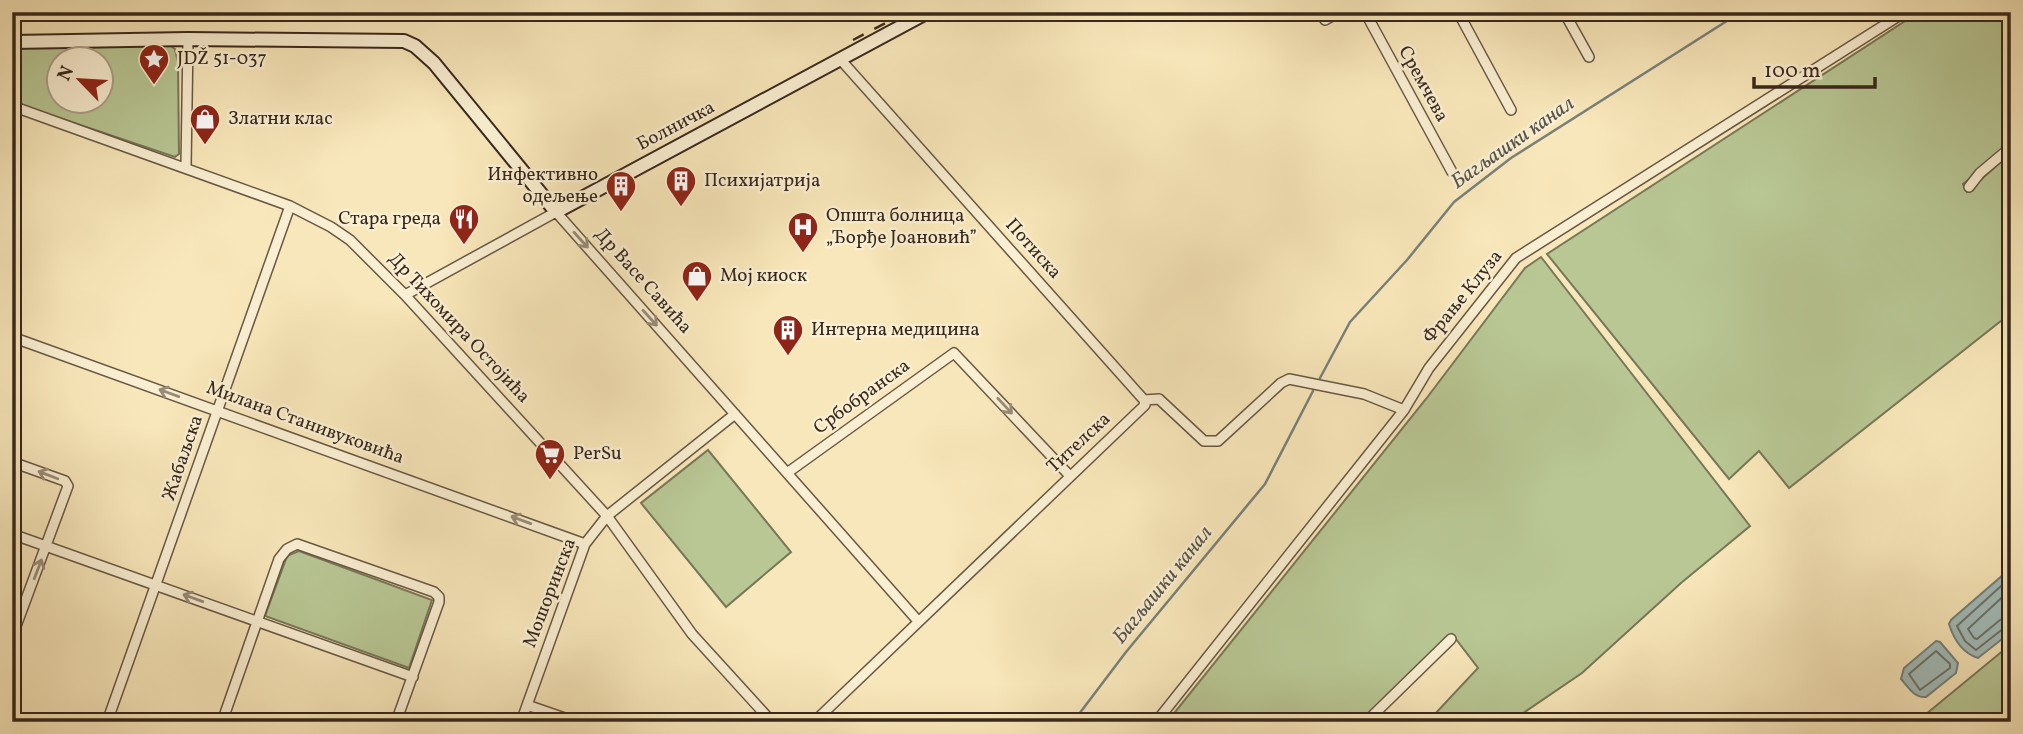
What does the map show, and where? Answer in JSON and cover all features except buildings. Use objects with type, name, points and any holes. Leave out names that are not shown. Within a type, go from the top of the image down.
[{"type":"street","name":"Болничка","points":[[405,295],[928,12]]},
{"type":"street","points":[[1325,20],[1339,12]]},
{"type":"street","name":"Сремчева","points":[[1365,12],[1451,172]]},
{"type":"street","points":[[1458,12],[1511,110]]},
{"type":"street","points":[[1564,12],[1589,57]]},
{"type":"street","name":"Фрање Клуза","points":[[1156,722],[1404,410],[1429,368],[1516,258],[1905,12]]},
{"type":"street","points":[[186,167],[188,38]]},
{"type":"street","name":"Др Васе Савића","points":[[12,42],[188,38],[408,42],[434,63],[556,212],[918,621]]},
{"type":"street","name":"Потиска","points":[[840,59],[1144,400]]},
{"type":"street","name":"Др Тихомира Остојића","points":[[12,106],[290,206],[350,240],[405,295],[607,516],[692,634],[772,722]]},
{"type":"street","points":[[1969,187],[1980,173],[2011,147]]},
{"type":"street","name":"Жабаљска","points":[[107,722],[290,206]]},
{"type":"street","name":"Милана Станивуковића","points":[[12,337],[585,544]]},
{"type":"street","name":"Србобранска","points":[[787,473],[951,354],[958,355],[1070,476]]},
{"type":"street","points":[[1144,400],[1159,400],[1204,441],[1212,443],[1218,441],[1281,383],[1289,379],[1364,394],[1404,410]]},
{"type":"street","name":"Тителска","points":[[814,722],[1145,405],[1144,400]]},
{"type":"street","name":"Мошоринска","points":[[521,722],[585,544],[607,516],[735,414]]},
{"type":"street","points":[[12,461],[67,483],[68,491],[12,637]]},
{"type":"street","points":[[12,534],[413,677]]},
{"type":"street","points":[[222,722],[282,554],[297,544],[434,592],[439,597],[400,721]]},
{"type":"street","points":[[1366,722],[1451,639]]},
{"type":"street","points":[[527,705],[576,722]]},
{"type":"green space","points":[[1919,12],[2011,12],[2011,146],[1963,184],[1967,192],[2011,153],[2011,313],[1789,488],[1759,451],[1729,479],[1547,254]]},
{"type":"green space","points":[[168,44],[175,49],[178,62],[179,154],[175,157],[53,116],[116,116],[116,46],[64,46]]},
{"type":"green space","points":[[46,46],[46,113],[12,102],[12,47]]},
{"type":"green space","points":[[1541,257],[1750,526],[1681,583],[1582,673],[1510,722],[1441,722],[1434,715],[1478,668],[1452,634],[1361,722],[1167,722],[1426,399],[1525,268]]},
{"type":"green space","points":[[708,450],[791,552],[726,607],[641,503]]},
{"type":"green space","points":[[299,551],[432,600],[409,668],[265,616],[286,559]]},
{"type":"green space","points":[[2011,644],[2011,722],[1933,722],[1926,714]]},
{"type":"water","points":[[2011,568],[2011,632],[1978,658],[1972,656],[1959,645],[1949,624]]},
{"type":"water","points":[[1936,641],[1940,642],[1958,663],[1956,673],[1926,697],[1918,696],[1901,679],[1904,668]]},
{"type":"waterway","name":"Багљашки канал","points":[[1320,378],[1350,322],[1407,260],[1454,202],[1511,158],[1741,12]]},
{"type":"waterway","name":"Багљашки канал","points":[[1073,722],[1126,652],[1265,484],[1313,391]]},
{"type":"railway","points":[[853,40],[907,12]]},
{"type":"place","name":"JDŽ 51-037","points":[[154,86]]},
{"type":"place","name":"Златни клас","points":[[205,146]]},
{"type":"place","name":"Психијатрија","points":[[681,208]]},
{"type":"place","name":"Инфективно одељење","points":[[621,213]]},
{"type":"place","name":"Стара греда","points":[[464,246]]},
{"type":"place","name":"Општа болница „Ђорђе Јоановић”","points":[[803,254]]},
{"type":"place","name":"Мој киоск","points":[[697,303]]},
{"type":"place","name":"Интерна медицина","points":[[788,357]]},
{"type":"place","name":"PerSu","points":[[550,481]]}]
